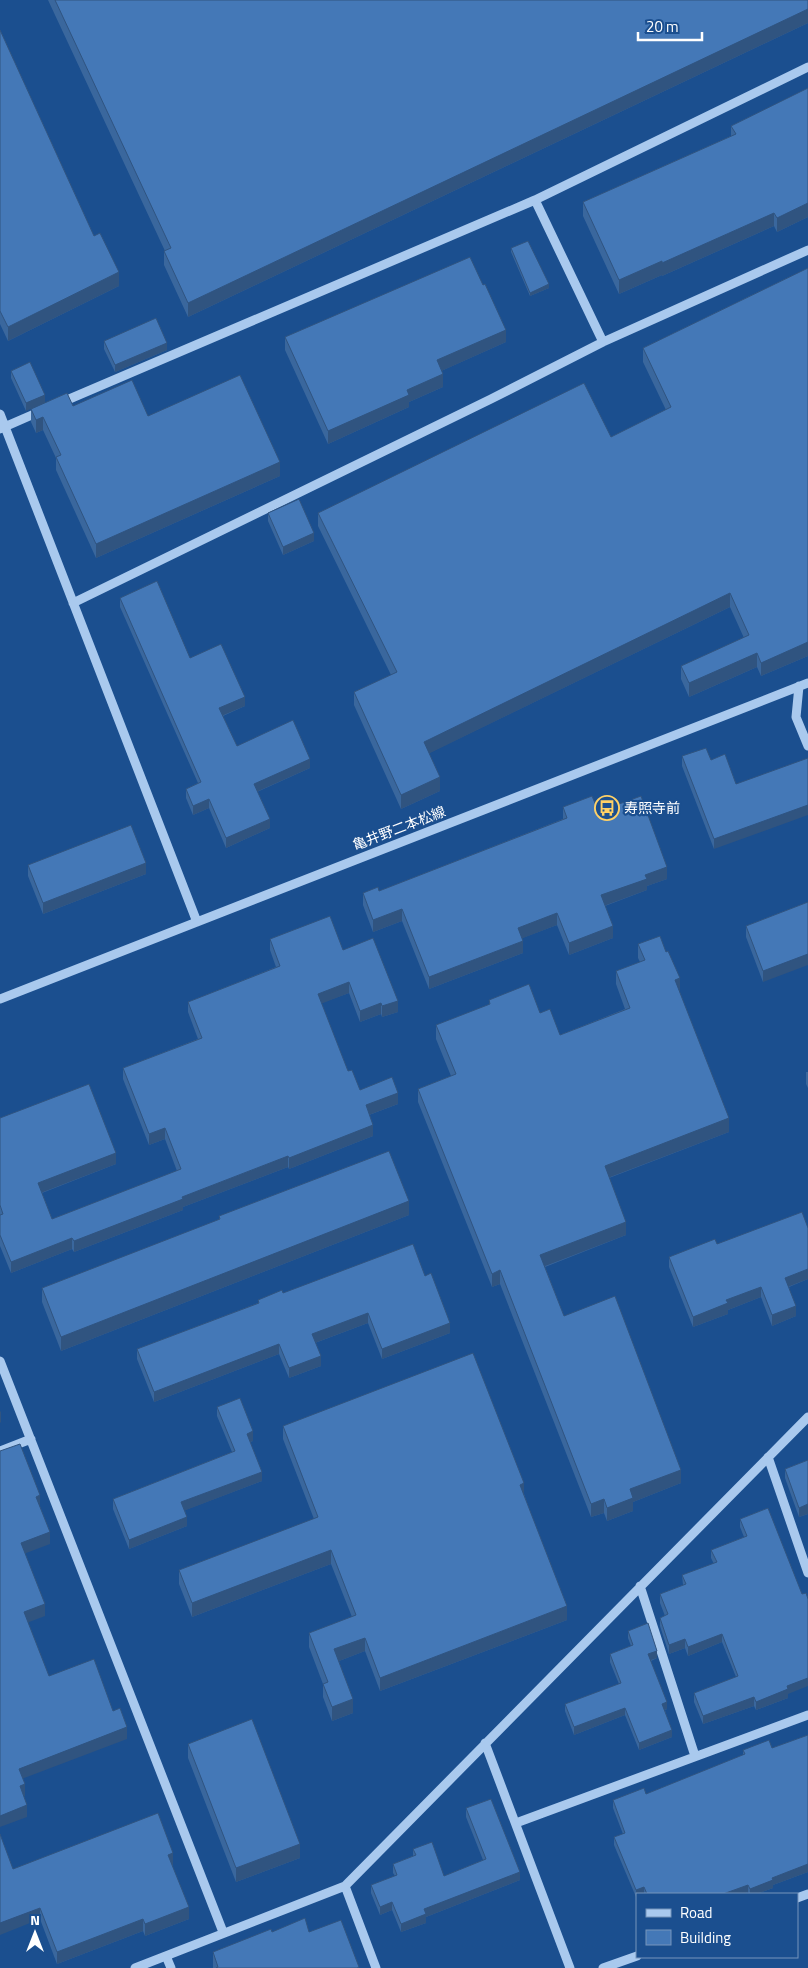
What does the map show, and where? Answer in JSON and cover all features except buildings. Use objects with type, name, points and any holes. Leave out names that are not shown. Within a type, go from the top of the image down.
[{"type":"street","points":[[3,428],[90,389],[535,200],[808,67]]},
{"type":"street","points":[[535,200],[603,342]]},
{"type":"street","points":[[72,603],[491,399],[603,342],[808,250]]},
{"type":"street","points":[[0,414],[3,428],[196,922]]},
{"type":"street","points":[[804,684],[808,694]]},
{"type":"street","points":[[804,684],[796,717],[808,746]]},
{"type":"street","name":"亀井野二本松線","points":[[0,998],[804,684]]},
{"type":"street","points":[[0,1361],[223,1932]]},
{"type":"street","points":[[135,1968],[223,1932],[345,1886],[808,1417]]},
{"type":"street","points":[[0,1451],[31,1440]]},
{"type":"street","points":[[768,1457],[808,1573]]},
{"type":"street","points":[[640,1586],[695,1756]]},
{"type":"street","points":[[516,1823],[808,1715]]},
{"type":"street","points":[[485,1743],[570,1968]]},
{"type":"street","points":[[345,1886],[376,1968]]},
{"type":"street","points":[[166,1956],[170,1968]]},
{"type":"street","points":[[603,1968],[636,1956]]},
{"type":"place","name":"寿照寺前","points":[[607,808]]}]
